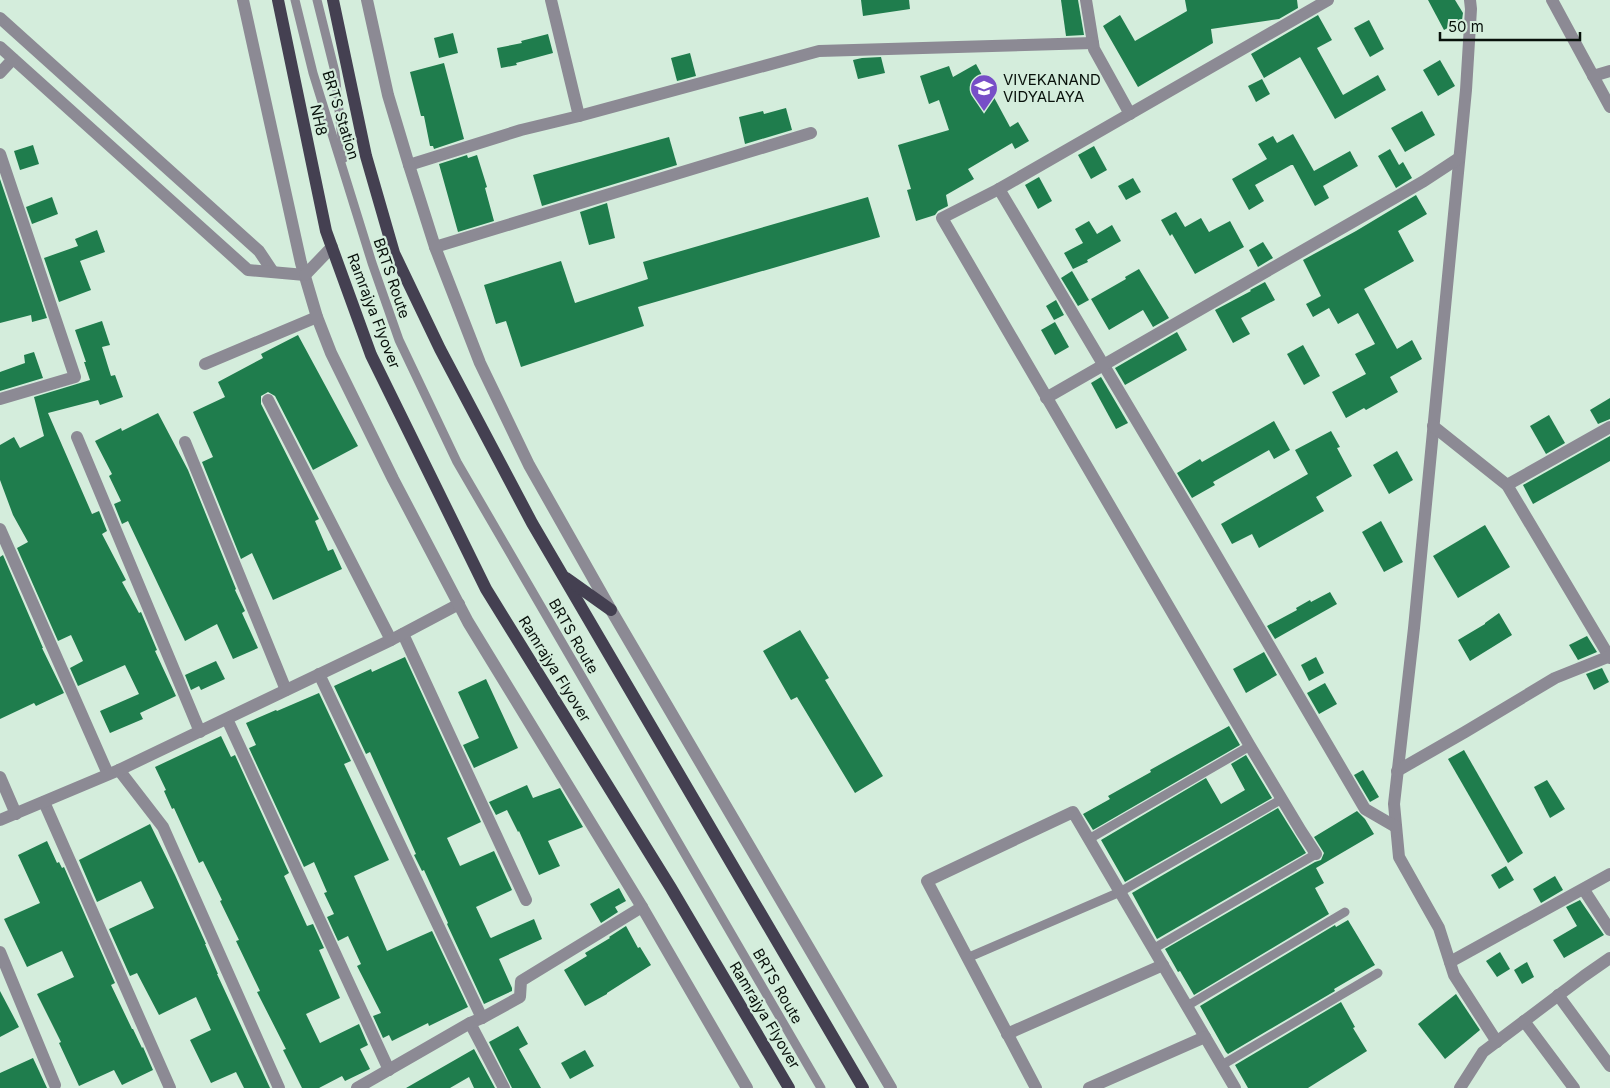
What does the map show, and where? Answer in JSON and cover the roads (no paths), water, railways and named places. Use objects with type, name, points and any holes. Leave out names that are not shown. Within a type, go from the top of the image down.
[{"type":"main road","name":"NH8","points":[[278,0],[326,231],[332,247]]},
{"type":"main road","points":[[333,0],[366,156],[394,253],[440,349],[532,523],[863,1088]]},
{"type":"main road","name":"Ramrajya Flyover","points":[[332,247],[371,355],[486,589],[671,888],[789,1088]]},
{"type":"main road","points":[[562,575],[611,610]]},
{"type":"street","points":[[243,0],[299,254],[318,319],[331,353],[389,471],[468,622],[642,907],[747,1088]]},
{"type":"street","points":[[367,0],[388,94],[435,247],[484,371],[529,465],[611,610],[891,1088]]},
{"type":"street","points":[[551,0],[579,116]]},
{"type":"street","points":[[1086,0],[1094,49],[1130,114]]},
{"type":"street","points":[[1316,854],[1250,746],[942,218],[999,189],[1328,0]]},
{"type":"street","points":[[1470,0],[1467,81],[1460,158],[1414,628],[1394,804],[1399,857],[1439,928],[1454,975],[1497,1042]]},
{"type":"street","points":[[1552,0],[1610,107]]},
{"type":"street","points":[[0,18],[259,251],[273,272]]},
{"type":"street","points":[[409,165],[521,130],[820,51],[1093,43]]},
{"type":"street","points":[[0,47],[248,270],[305,275]]},
{"type":"street","points":[[0,73],[13,59]]},
{"type":"street","points":[[1593,76],[1610,71]]},
{"type":"street","points":[[435,247],[811,133]]},
{"type":"street","points":[[0,399],[75,377],[1,156]]},
{"type":"street","points":[[1046,398],[1424,181],[1460,158]]},
{"type":"street","points":[[999,189],[1364,809],[1396,827]]},
{"type":"street","points":[[305,275],[332,247]]},
{"type":"street","points":[[205,364],[318,319]]},
{"type":"street","points":[[268,400],[390,640]]},
{"type":"street","points":[[1397,771],[1554,678],[1610,657],[1507,485],[1433,426]]},
{"type":"street","points":[[1507,485],[1610,427]]},
{"type":"street","points":[[77,437],[200,732]]},
{"type":"street","points":[[185,442],[286,690]]},
{"type":"street","points":[[0,529],[114,772],[163,827],[279,1088]]},
{"type":"street","points":[[0,820],[114,772],[200,732],[403,634],[459,604]]},
{"type":"street","points":[[403,634],[526,900]]},
{"type":"street","points":[[319,674],[476,1021],[504,1088]]},
{"type":"street","points":[[227,719],[389,1070]]},
{"type":"street","points":[[0,777],[16,814]]},
{"type":"street","points":[[44,802],[170,1088]]},
{"type":"street","points":[[1036,1088],[927,881],[1073,812],[1235,1088]]},
{"type":"street","points":[[1450,962],[1610,874]]},
{"type":"street","points":[[1584,890],[1610,930]]},
{"type":"street","points":[[356,1088],[520,997],[521,981],[642,907]]},
{"type":"street","points":[[0,952],[55,1085]]},
{"type":"street","points":[[1460,1088],[1483,1052],[1610,958]]},
{"type":"street","points":[[1008,1034],[1163,965]]},
{"type":"street","points":[[1558,995],[1610,1066]]},
{"type":"street","points":[[1524,1021],[1574,1088]]},
{"type":"street","points":[[1088,1088],[1205,1037]]},
{"type":"lane","name":"BRTS Station","points":[[296,0],[313,73],[346,178]]},
{"type":"lane","name":"BRTS Station","points":[[317,0],[335,72],[346,178]]},
{"type":"lane","name":"BRTS Route","points":[[346,178],[372,263],[399,340],[457,462],[821,1088]]},
{"type":"lane","points":[[1089,839],[1250,746]]},
{"type":"lane","points":[[967,958],[1120,892],[1282,799]]},
{"type":"lane","points":[[1153,949],[1316,854]]},
{"type":"lane","points":[[1187,1006],[1345,912]]},
{"type":"lane","points":[[1222,1065],[1378,973]]},
{"type":"place","name":"VIVEKANAND VIDYALAYA","points":[[984,112]]}]
